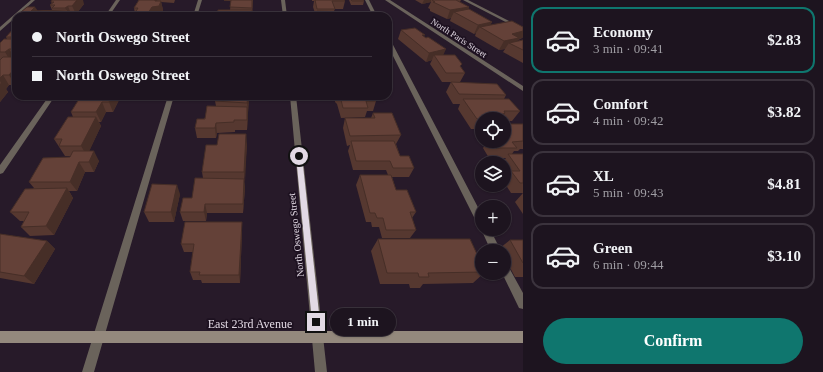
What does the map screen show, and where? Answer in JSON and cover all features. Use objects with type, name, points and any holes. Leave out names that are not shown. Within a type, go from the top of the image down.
[{"type":"street","points":[[20,12],[33,0]]},
{"type":"street","points":[[110,12],[118,0]]},
{"type":"street","points":[[197,12],[200,0]]},
{"type":"street","points":[[283,0],[284,12]]},
{"type":"street","points":[[368,0],[373,12]]},
{"type":"street","name":"North Paris Street","points":[[387,0],[523,89]]},
{"type":"street","points":[[465,0],[523,30]]},
{"type":"street","points":[[0,30],[12,19]]},
{"type":"street","points":[[392,50],[475,210]]},
{"type":"street","points":[[0,171],[49,100]]},
{"type":"street","points":[[88,372],[170,100]]},
{"type":"street","name":"North Oswego Street","points":[[293,100],[321,372]]},
{"type":"street","points":[[511,280],[523,304]]},
{"type":"street","name":"East 23rd Avenue","points":[[0,337],[523,337]]},
{"type":"building","points":[[52,0],[77,0],[72,6],[65,8],[52,8],[55,5],[50,5],[54,2],[51,2]]},
{"type":"building","points":[[139,0],[161,1],[159,6],[152,7],[149,12],[136,12],[138,8],[134,8]]},
{"type":"building","points":[[231,0],[252,0],[252,8],[230,7]]},
{"type":"building","points":[[315,0],[345,1],[332,1],[335,9],[317,9]]},
{"type":"building","points":[[351,0],[363,0],[364,1],[352,1]]},
{"type":"building","points":[[432,0],[456,0],[469,7],[450,10],[433,2],[435,2]]},
{"type":"building","points":[[27,7],[35,7],[30,12],[21,12]]},
{"type":"building","points":[[469,9],[492,22],[478,25],[454,12]]},
{"type":"building","points":[[68,10],[66,12],[33,12]]},
{"type":"building","points":[[218,10],[252,10],[252,12],[218,12]]},
{"type":"building","points":[[317,11],[353,12],[317,12]]},
{"type":"building","points":[[512,21],[523,27],[523,31],[512,34],[519,38],[504,41],[480,27]]},
{"type":"building","points":[[415,28],[425,35],[422,35],[426,38],[428,37],[446,49],[429,53],[401,30]]},
{"type":"building","points":[[12,30],[12,37],[6,37]]},
{"type":"building","points":[[4,39],[12,39],[12,49],[5,52],[0,52],[0,43]]},
{"type":"building","points":[[523,40],[523,50],[509,43]]},
{"type":"building","points":[[434,55],[455,55],[462,64],[460,66],[465,73],[446,73]]},
{"type":"building","points":[[3,57],[12,57],[12,72],[9,75],[3,75],[0,78],[0,60]]},
{"type":"building","points":[[451,82],[497,84],[506,95],[459,94]]},
{"type":"building","points":[[463,99],[509,99],[520,111],[475,112],[475,116]]},
{"type":"building","points":[[78,100],[110,100],[109,102],[102,102],[96,112],[71,112]]},
{"type":"building","points":[[215,100],[247,100],[247,103]]},
{"type":"building","points":[[341,100],[376,101],[366,101],[368,108],[343,108]]},
{"type":"building","points":[[207,106],[247,107],[247,120],[234,120],[234,122],[216,123],[215,128],[195,128],[197,119],[205,119]]},
{"type":"building","points":[[373,113],[392,113],[401,135],[350,136],[345,118],[375,118]]},
{"type":"building","points":[[68,117],[96,117],[81,146],[59,146],[62,139],[54,139]]},
{"type":"building","points":[[511,124],[523,124],[523,141],[512,142],[517,148],[511,148]]},
{"type":"building","points":[[219,134],[246,134],[244,172],[202,172],[206,145],[217,145]]},
{"type":"building","points":[[351,141],[394,141],[400,156],[409,156],[414,168],[393,168],[390,161],[356,161]]},
{"type":"building","points":[[73,151],[94,151],[89,162],[79,162],[70,182],[29,182],[43,158],[70,157]]},
{"type":"building","points":[[508,154],[523,154],[523,183],[520,183],[511,171],[520,171],[511,156]]},
{"type":"building","points":[[360,175],[391,175],[396,190],[407,190],[416,212],[410,212],[416,230],[386,230],[383,218],[377,218],[375,213],[370,213]]},
{"type":"building","points":[[195,178],[244,179],[243,204],[205,204],[204,212],[180,212],[183,198],[192,198]]},
{"type":"building","points":[[152,184],[177,185],[171,212],[144,212]]},
{"type":"building","points":[[67,188],[46,226],[21,227],[29,212],[10,212],[25,189]]},
{"type":"building","points":[[185,222],[242,222],[239,275],[199,275],[200,272],[190,272],[194,244],[181,244]]},
{"type":"building","points":[[0,234],[47,241],[24,276],[0,272]]},
{"type":"building","points":[[378,239],[470,239],[475,250],[475,272],[428,273],[429,277],[419,277],[418,273],[387,273]]},
{"type":"building","points":[[510,240],[523,240],[523,263]]},
{"type":"route","points":[[299,156],[316,322]]}]
